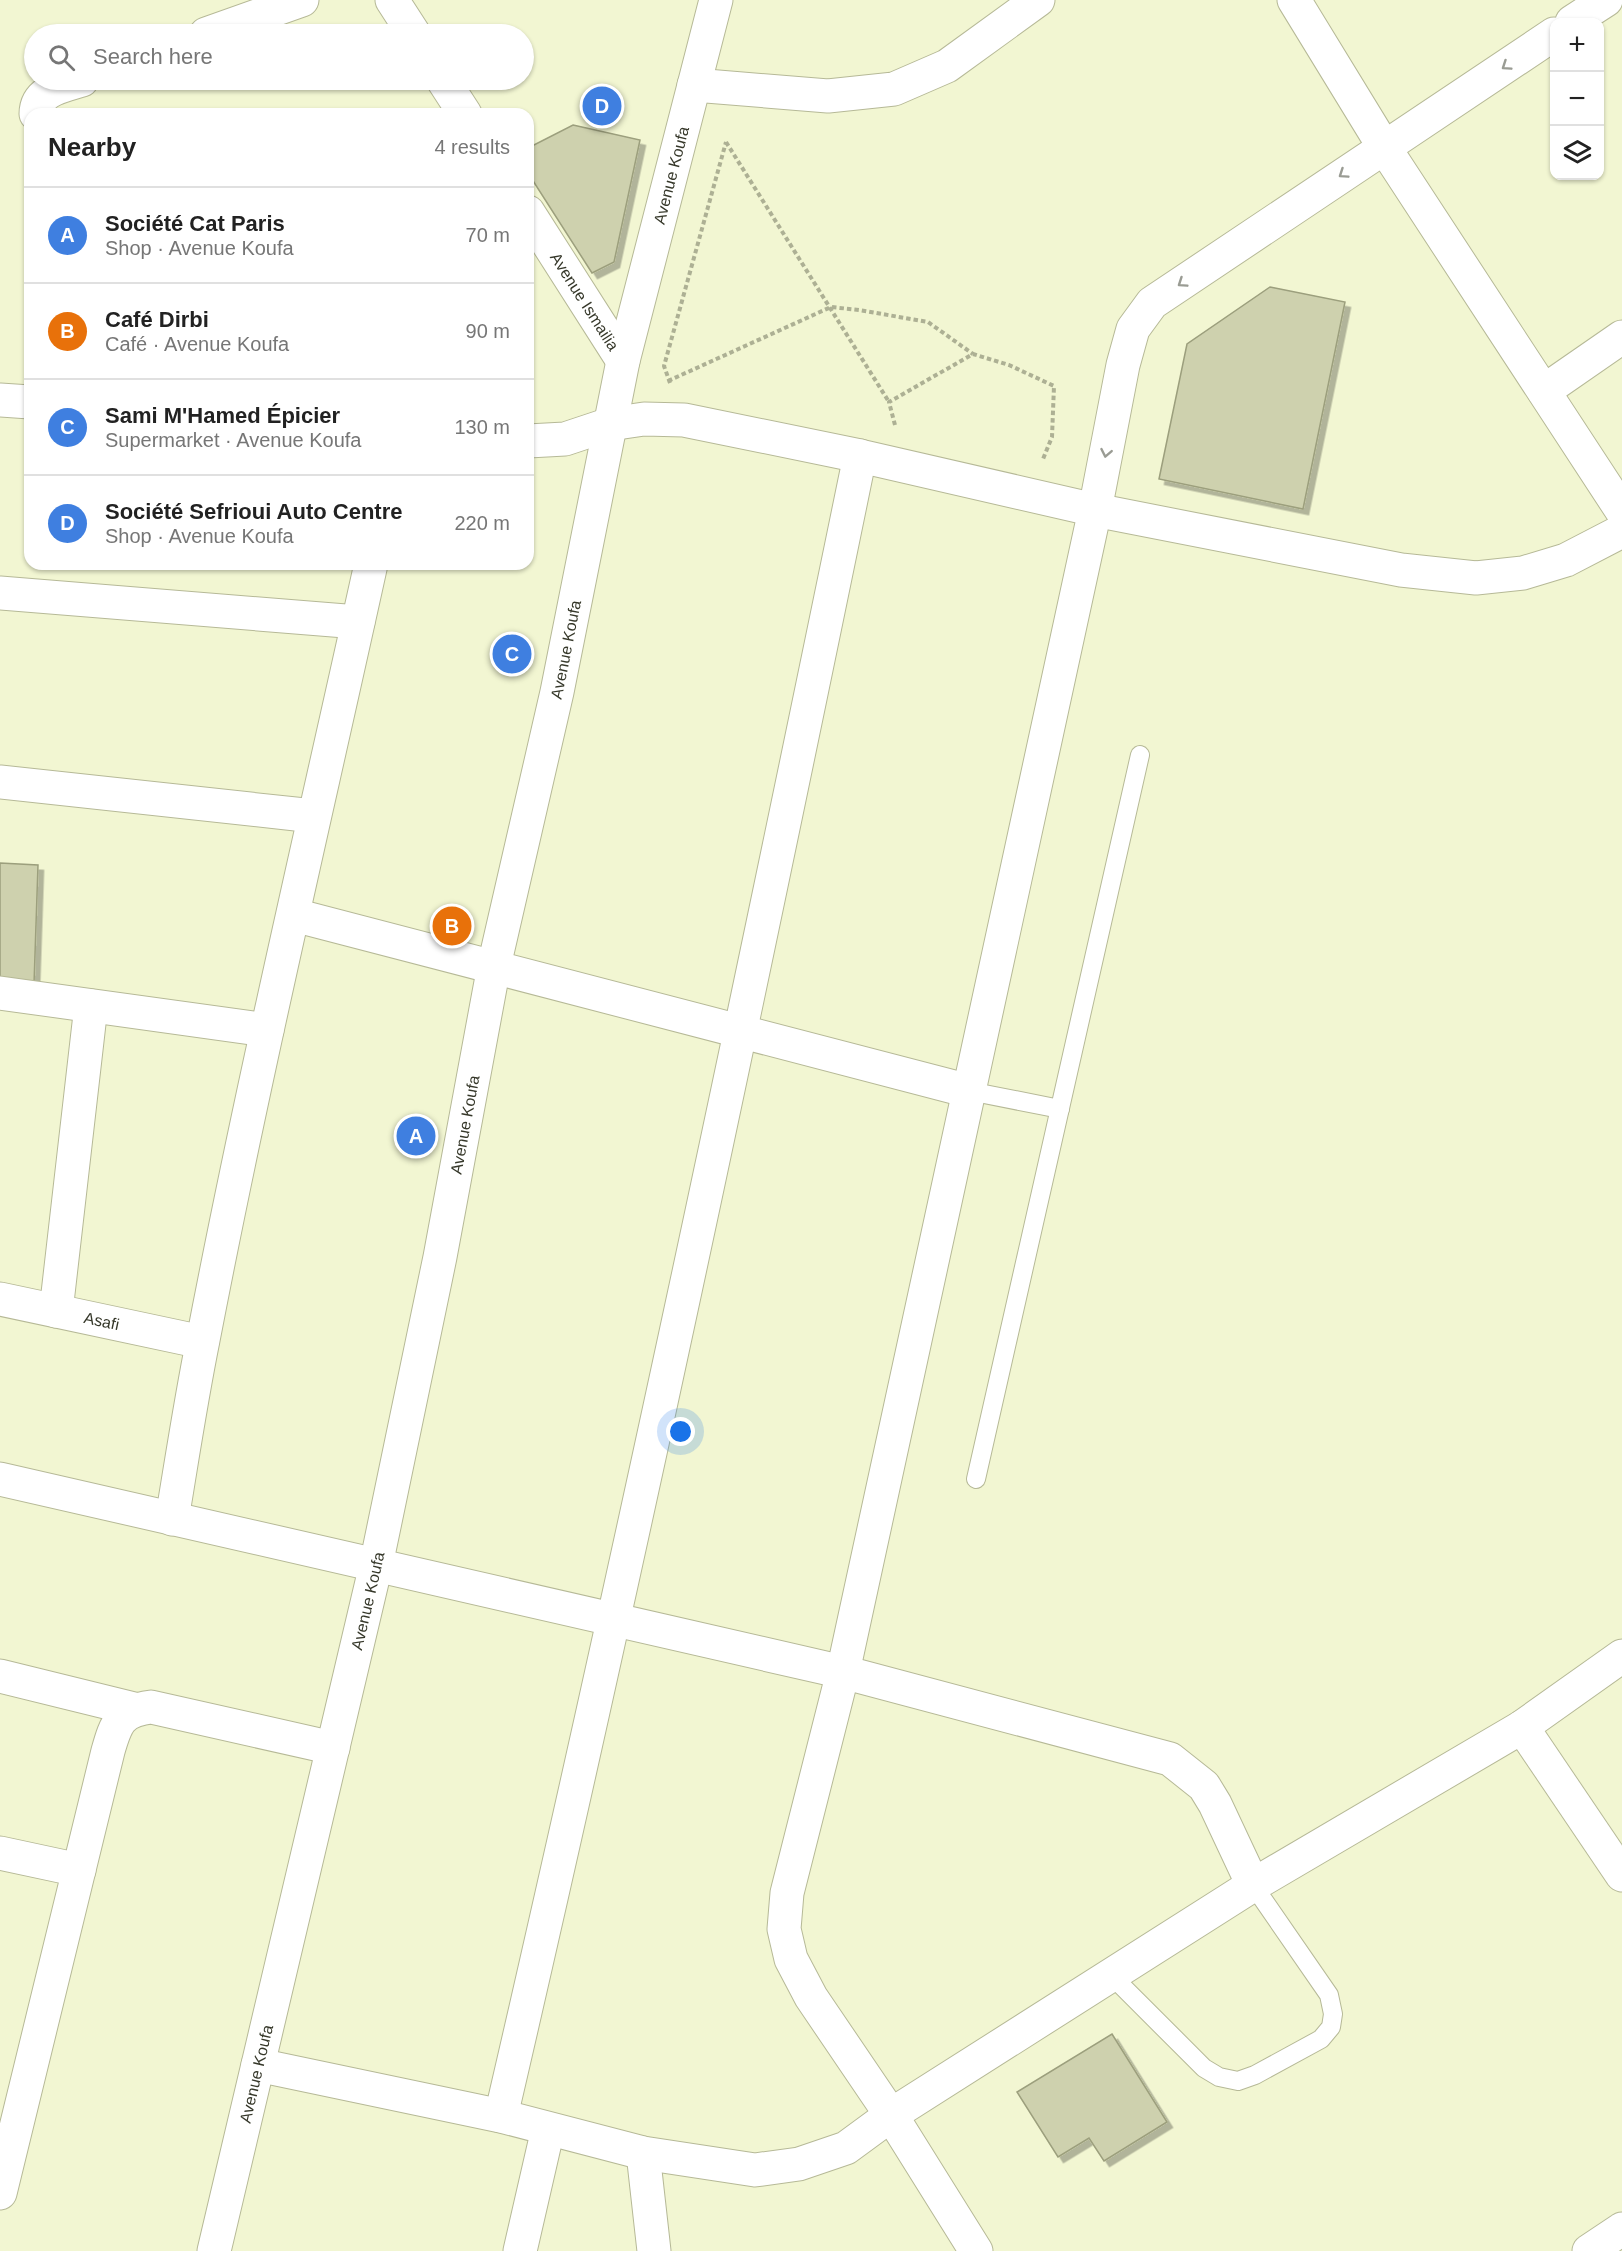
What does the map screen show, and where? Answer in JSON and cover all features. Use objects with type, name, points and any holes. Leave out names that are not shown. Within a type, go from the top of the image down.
[{"type":"street","points":[[234,24],[302,0]]},
{"type":"street","points":[[392,0],[408,24]]},
{"type":"street","name":"Avenue Koufa","points":[[214,2251],[376,1565],[437,1268],[494,966],[556,692],[623,361],[716,0]]},
{"type":"street","points":[[694,85],[828,96],[894,89],[947,66],[1038,0]]},
{"type":"street","points":[[1294,0],[1384,147],[1622,510]]},
{"type":"street","points":[[1578,18],[1606,0]]},
{"type":"street","points":[[976,2251],[891,2115],[812,1997],[791,1959],[784,1929],[788,1893],[843,1672],[1095,510],[1123,365],[1133,329],[1152,303],[1550,37]]},
{"type":"street","points":[[37,108],[42,96],[57,90]]},
{"type":"street","points":[[449,90],[461,108]]},
{"type":"street","name":"Avenue Ismailia","points":[[534,221],[623,361]]},
{"type":"street","points":[[1544,391],[1622,337]]},
{"type":"street","points":[[0,400],[24,402]]},
{"type":"street","points":[[534,441],[565,439],[610,424],[644,419],[684,420],[860,456],[1095,510],[1401,570],[1476,578],[1523,573],[1566,560],[1622,531]]},
{"type":"street","points":[[501,2116],[558,1869],[741,1033],[860,456]]},
{"type":"street","points":[[172,1519],[202,1342],[267,1030],[370,570]]},
{"type":"street","points":[[0,593],[358,622]]},
{"type":"street","points":[[0,782],[314,816]]},
{"type":"street","points":[[294,915],[969,1091]]},
{"type":"street","points":[[0,993],[267,1030]]},
{"type":"street","points":[[56,1311],[91,1006]]},
{"type":"street","name":"Asafi","points":[[0,1299],[202,1342]]},
{"type":"street","points":[[0,1479],[843,1672],[1170,1759],[1204,1786],[1215,1804],[1253,1885]]},
{"type":"street","points":[[258,2065],[501,2116],[643,2153],[755,2170],[799,2164],[846,2148],[891,2115],[1253,1885],[1522,1727],[1622,1656]]},
{"type":"street","points":[[0,1676],[134,1709],[151,1707],[333,1748]]},
{"type":"street","points":[[0,2193],[6,2150],[114,1729],[122,1717],[134,1709]]},
{"type":"street","points":[[1522,1727],[1622,1875]]},
{"type":"street","points":[[0,1853],[79,1870]]},
{"type":"street","points":[[520,2251],[548,2128]]},
{"type":"street","points":[[643,2153],[654,2251]]},
{"type":"street","points":[[1589,2251],[1622,2229]]},
{"type":"lane","points":[[976,1479],[1140,755]]},
{"type":"lane","points":[[969,1091],[1060,1109]]},
{"type":"lane","points":[[1111,1975],[1204,2068],[1219,2077],[1238,2081],[1255,2075],[1321,2039],[1331,2027],[1333,2014],[1329,1995],[1253,1885]]},
{"type":"path","points":[[673,387],[668,381],[664,366],[726,142],[889,402],[897,436]]},
{"type":"path","points":[[644,419],[658,390],[668,381],[831,307],[859,309],[928,322],[973,354],[1009,365],[1054,386],[1052,437],[1046,456],[1041,462]]},
{"type":"path","points":[[889,402],[973,354]]},
{"type":"building","points":[[573,125],[640,140],[614,262],[592,273],[534,182],[534,145]]},
{"type":"building","points":[[1270,287],[1345,302],[1303,509],[1159,479],[1187,344]]},
{"type":"building","points":[[0,863],[38,865],[34,984],[0,983]]},
{"type":"building","points":[[1112,2034],[1167,2122],[1104,2161],[1089,2138],[1058,2157],[1017,2092]]},
{"type":"place","name":"Société Sefrioui Auto Centre","points":[[602,106]]},
{"type":"place","name":"Sami M'Hamed Épicier","points":[[512,654]]},
{"type":"place","name":"Café Dirbi","points":[[452,926]]},
{"type":"place","name":"Société Cat Paris","points":[[416,1136]]}]
